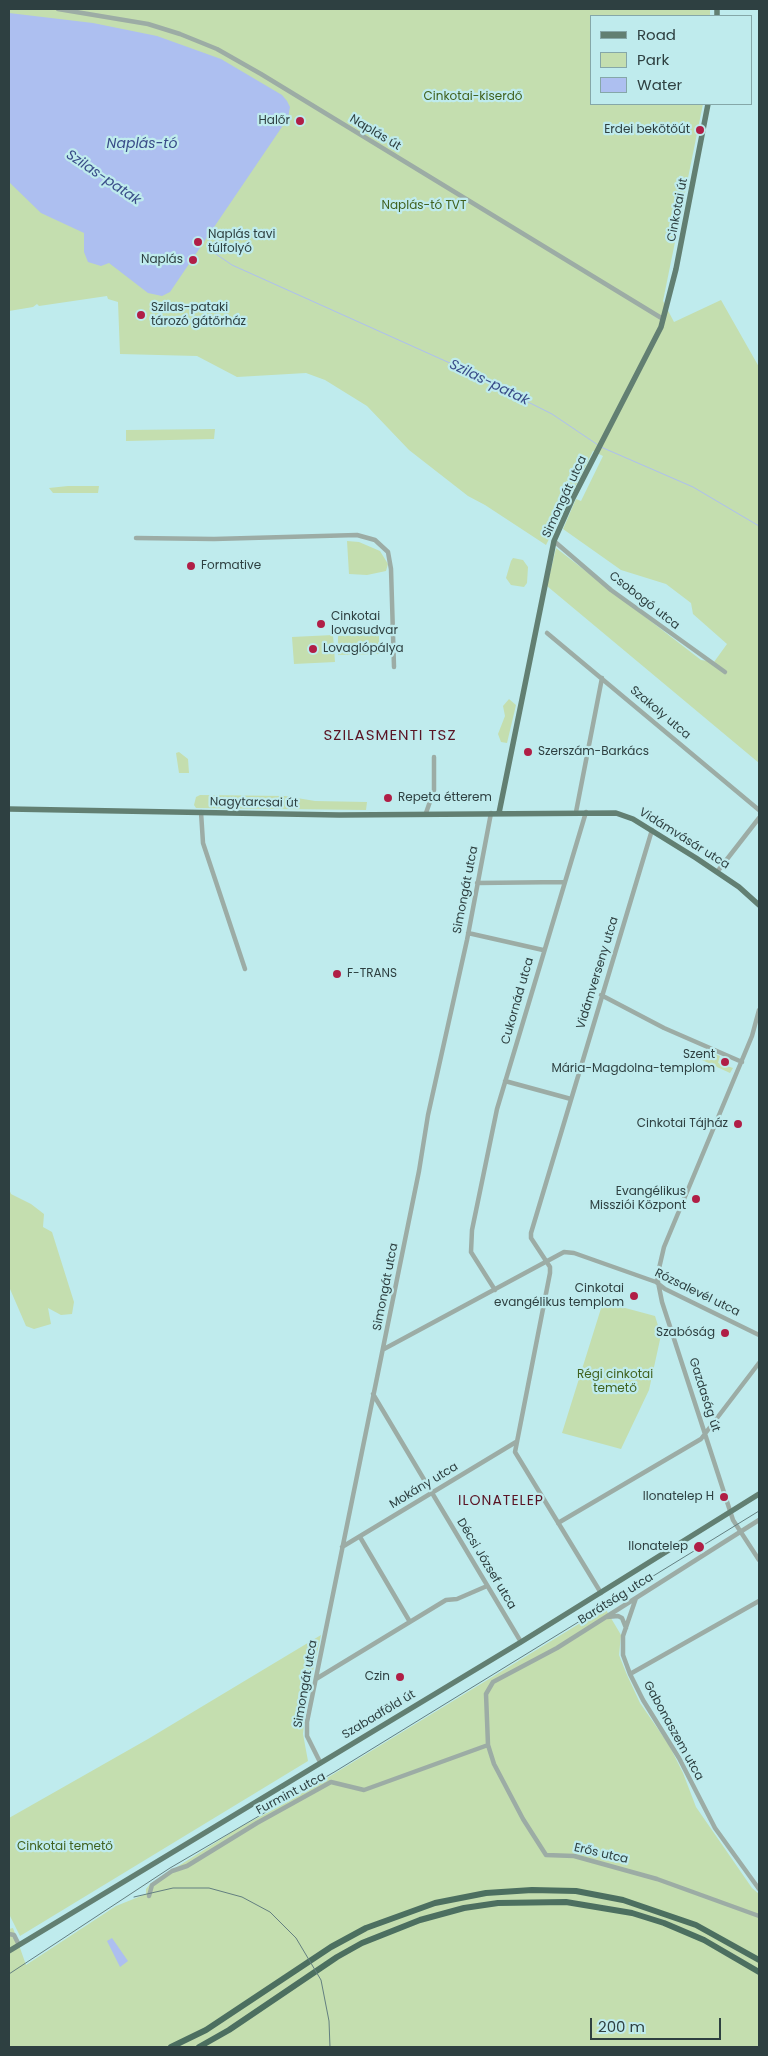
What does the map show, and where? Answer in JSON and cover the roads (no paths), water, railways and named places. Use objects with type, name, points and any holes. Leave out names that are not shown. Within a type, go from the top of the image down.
[{"type":"highway","points":[[171,2047],[206,2030],[331,1947],[366,1928],[435,1903],[486,1893],[532,1890],[576,1891],[623,1900],[696,1925],[759,1960]]},
{"type":"highway","points":[[199,2047],[229,2030],[337,1957],[362,1944],[420,1920],[484,1905],[524,1902],[566,1902],[632,1914],[664,1923],[704,1940],[759,1972]]},
{"type":"main road","name":"Cinkotai út","points":[[663,320],[676,269],[708,105]]},
{"type":"main road","name":"Simongát utca","points":[[499,813],[554,541],[573,498],[649,352],[663,320]]},
{"type":"main road","name":"Nagytarcsai út","points":[[9,809],[339,815],[499,813]]},
{"type":"main road","name":"Vidámvásár utca","points":[[499,813],[586,812],[620,814],[652,830],[717,872],[739,887],[759,905]]},
{"type":"main road","name":"Szabadföld út","points":[[9,1951],[521,1642],[759,1494]]},
{"type":"street","name":"Naplás út","points":[[58,9],[148,24],[217,49],[663,320]]},
{"type":"street","points":[[136,538],[214,539],[357,535],[376,540],[388,552],[391,569],[394,667]]},
{"type":"street","name":"Csobogó utca","points":[[554,541],[610,590],[725,672]]},
{"type":"street","name":"Szakoly utca","points":[[547,632],[759,810]]},
{"type":"street","points":[[576,812],[602,678]]},
{"type":"street","points":[[426,813],[434,790],[434,757]]},
{"type":"street","points":[[201,812],[203,843],[245,969]]},
{"type":"street","name":"Cukornád utca","points":[[495,1290],[471,1252],[472,1230],[505,1081],[586,812]]},
{"type":"street","name":"Simongát utca","points":[[320,1762],[307,1736],[307,1722],[373,1394],[384,1349],[428,1115],[468,933],[491,813]]},
{"type":"street","points":[[717,872],[759,818]]},
{"type":"street","name":"Vidámverseny utca","points":[[547,1262],[530,1232],[652,830]]},
{"type":"street","points":[[477,883],[565,882]]},
{"type":"street","points":[[468,933],[544,950]]},
{"type":"street","points":[[601,995],[680,1036],[742,1062]]},
{"type":"street","points":[[658,1284],[658,1268],[664,1247],[758,1023],[759,1010]]},
{"type":"street","points":[[505,1081],[571,1099]]},
{"type":"street","name":"Rózsalevél utca","points":[[384,1349],[564,1252],[574,1253],[658,1284],[759,1335]]},
{"type":"street","points":[[547,1262],[550,1273],[515,1452],[601,1593]]},
{"type":"street","name":"Gazdaság út","points":[[658,1284],[731,1512],[759,1560]]},
{"type":"street","points":[[558,1523],[701,1439],[759,1363]]},
{"type":"street","name":"Décsi József utca","points":[[373,1394],[521,1642]]},
{"type":"street","name":"Mokány utca","points":[[342,1547],[516,1442]]},
{"type":"street","name":"Barátság utca","points":[[486,1694],[493,1682],[557,1648],[759,1520]]},
{"type":"street","points":[[360,1537],[410,1622]]},
{"type":"street","points":[[316,1679],[446,1600],[457,1599],[488,1586]]},
{"type":"street","name":"Gabonaszem utca","points":[[637,1597],[623,1636],[623,1655],[630,1674],[679,1758],[715,1828],[759,1889]]},
{"type":"street","points":[[630,1674],[759,1601]]},
{"type":"street","points":[[604,1618],[618,1616],[622,1618],[626,1628]]},
{"type":"street","name":"Erős utca","points":[[486,1694],[488,1744],[494,1764],[523,1819],[546,1855],[574,1856],[649,1876],[759,1916]]},
{"type":"street","name":"Furmint utca","points":[[149,1896],[152,1885],[172,1871],[187,1866],[257,1823],[331,1782],[364,1790],[488,1744]]},
{"type":"street","points":[[9,1934],[14,1935],[19,1945]]},
{"type":"water","name":"Naplás-tó","points":[[9,13],[93,23],[157,36],[221,59],[282,95],[287,101],[290,107],[288,118],[170,292],[162,296],[148,293],[109,263],[101,266],[88,262],[84,252],[84,233],[41,213],[9,182]]},
{"type":"water","points":[[112,1938],[128,1961],[120,1967],[107,1941]]},
{"type":"waterway","name":"Szilas-patak","points":[[213,252],[232,265],[452,364],[552,414],[598,445]]},
{"type":"waterway","name":"Szilas-patak","points":[[601,447],[693,487],[759,526]]},
{"type":"tram line","points":[[9,1974],[170,1868],[336,1771],[759,1511]]},
{"type":"tram line","points":[[134,1897],[173,1888],[209,1888],[242,1897],[270,1912],[296,1938],[321,1980],[329,2021],[330,2047]]},
{"type":"place","name":"Halőr","points":[[300,121]]},
{"type":"place","name":"Erdei bekötőút","points":[[700,130]]},
{"type":"place","name":"Naplás tavi túlfolyó","points":[[198,242]]},
{"type":"place","name":"Naplás","points":[[193,260]]},
{"type":"place","name":"Szilas-pataki tározó gátőrház","points":[[141,315]]},
{"type":"place","name":"Formative","points":[[191,566]]},
{"type":"place","name":"Cinkotai lovasudvar","points":[[321,624]]},
{"type":"place","name":"Lovaglópálya","points":[[313,649]]},
{"type":"place","name":"Szerszám-Barkács","points":[[528,752]]},
{"type":"place","name":"Repeta étterem","points":[[388,798]]},
{"type":"place","name":"F-TRANS","points":[[337,974]]},
{"type":"place","name":"Szent Mária-Magdolna-templom","points":[[725,1062]]},
{"type":"place","name":"Cinkotai Tájház","points":[[738,1124]]},
{"type":"place","name":"Evangélikus Missziói Központ","points":[[696,1199]]},
{"type":"place","name":"Cinkotai evangélikus templom","points":[[634,1296]]},
{"type":"place","name":"Szabóság","points":[[725,1333]]},
{"type":"place","name":"Ilonatelep H","points":[[724,1497]]},
{"type":"place","name":"Ilonatelep","points":[[699,1547]]},
{"type":"place","name":"Czin","points":[[400,1677]]},
{"type":"district","name":"SZILASMENTI TSZ","points":[[390,736]]},
{"type":"district","name":"ILONATELEP","points":[[501,1501]]},
{"type":"park label","name":"Cinkotai-kiserdő","points":[[473,97]]},
{"type":"park label","name":"Naplás-tó TVT","points":[[424,206]]},
{"type":"park label","name":"Régi cinkotai temető","points":[[615,1382]]},
{"type":"park label","name":"Cinkotai temető","points":[[65,1847]]}]
